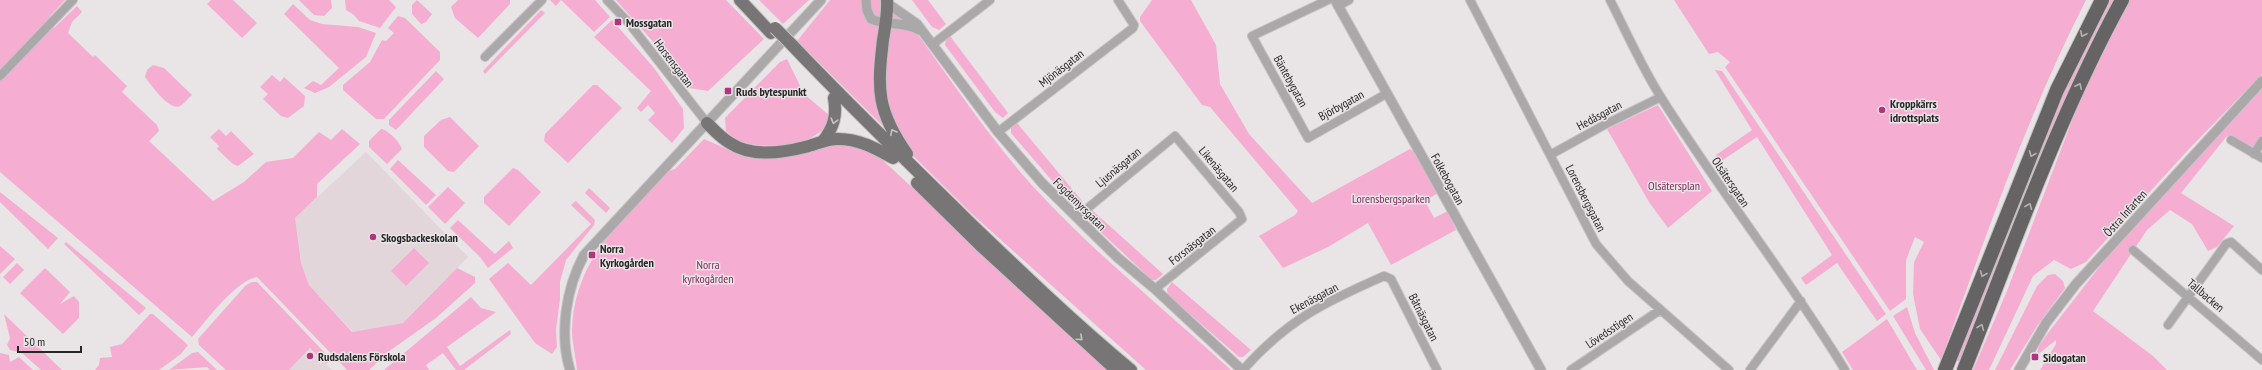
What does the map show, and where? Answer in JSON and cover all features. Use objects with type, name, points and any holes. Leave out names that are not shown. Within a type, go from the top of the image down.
[{"type":"highway","points":[[1945,370],[2057,90],[2102,0]]},
{"type":"highway","points":[[1965,367],[2073,99],[2122,0]]},
{"type":"main road","points":[[740,0],[773,30],[834,98],[980,245],[1116,370]]},
{"type":"main road","points":[[749,0],[773,30]]},
{"type":"main road","points":[[887,2],[880,66],[880,100],[892,131],[922,176]]},
{"type":"main road","points":[[790,48],[1063,311],[1131,370]]},
{"type":"main road","points":[[823,141],[834,123],[836,108],[834,98]]},
{"type":"main road","points":[[707,123],[730,143],[754,151],[793,150],[823,141],[851,140],[866,144],[892,158]]},
{"type":"street","points":[[0,76],[73,0]]},
{"type":"street","points":[[485,57],[542,0]]},
{"type":"street","name":"Horsensgatan","points":[[606,0],[628,22],[707,123]]},
{"type":"street","points":[[570,370],[566,343],[568,303],[574,276],[584,256],[821,0]]},
{"type":"street","name":"Fogdemyrsgatan","points":[[866,0],[869,16],[875,20],[905,24],[925,33]]},
{"type":"street","points":[[933,44],[990,0]]},
{"type":"street","name":"Mjönäsgatan","points":[[998,132],[1134,26],[1133,22],[1118,0]]},
{"type":"street","name":"Bäntebygatan","points":[[1308,138],[1252,36],[1328,0]]},
{"type":"street","points":[[1336,3],[1349,0]]},
{"type":"street","name":"Lorensbergsgatan","points":[[1470,0],[1596,244],[1628,281],[1729,370]]},
{"type":"street","name":"Olsätersgatan","points":[[1610,0],[1661,98],[1721,189],[1801,301],[1845,370]]},
{"type":"street","name":"Fogdemyrsgatan","points":[[887,2],[911,19],[925,33],[998,132],[1042,183],[1117,258],[1155,289],[1242,370]]},
{"type":"street","name":"Folkebogatan","points":[[1336,3],[1541,370]]},
{"type":"street","name":"Östra Infarten","points":[[2019,370],[2046,323],[2076,284],[2262,81]]},
{"type":"street","name":"Björbygatan","points":[[1308,138],[1386,94]]},
{"type":"street","name":"Hedåsgatan","points":[[1550,155],[1606,124],[1661,98]]},
{"type":"street","name":"Ljusnäsgatan","points":[[1077,217],[1175,136]]},
{"type":"street","name":"Likenäsgatan","points":[[1175,136],[1239,212],[1242,219]]},
{"type":"street","points":[[2231,140],[2262,158]]},
{"type":"street","points":[[2254,154],[2262,141]]},
{"type":"street","name":"Forsnäsgatan","points":[[1155,289],[1242,219]]},
{"type":"street","points":[[2168,325],[2226,244],[2231,242],[2262,270]]},
{"type":"street","name":"Tallbacken","points":[[2133,250],[2189,295],[2262,360]]},
{"type":"street","name":"Ekenäsgatan","points":[[1242,370],[1262,348],[1285,328],[1308,312],[1388,276]]},
{"type":"street","name":"Båtnäsgatan","points":[[1388,276],[1391,279],[1437,370]]},
{"type":"street","points":[[1750,370],[1801,301]]},
{"type":"street","name":"Lövedsstigen","points":[[1570,370],[1660,310]]},
{"type":"shaded area","name":"Skogsbackeskolan","points":[[366,152],[468,257],[403,323],[353,332],[309,285],[301,263],[295,218]]},
{"type":"shaded area","name":"Rudsdalens Förskola","points":[[310,348],[332,370],[289,370]]},
{"type":"green space","points":[[0,0],[65,0],[50,16],[54,28],[77,6],[82,12],[72,22],[68,33],[93,57],[95,55],[127,86],[122,92],[157,125],[159,131],[149,141],[213,201],[244,182],[266,162],[293,158],[319,132],[331,140],[342,129],[360,144],[317,184],[317,197],[295,218],[301,263],[309,285],[352,332],[403,323],[457,268],[475,277],[475,283],[436,318],[388,352],[369,370],[347,370],[257,277],[249,280],[231,293],[192,337],[0,172]]},
{"type":"green space","points":[[211,0],[233,0],[257,23],[242,38],[207,4]]},
{"type":"green space","points":[[299,0],[331,0],[332,8],[324,16],[314,15]]},
{"type":"green space","points":[[345,0],[389,0],[396,7],[380,28],[359,21],[354,15],[346,10]]},
{"type":"green space","points":[[417,0],[432,14],[426,22],[421,24],[412,14],[412,5]]},
{"type":"green space","points":[[458,0],[510,0],[510,4],[478,38],[455,18],[451,7]]},
{"type":"green space","points":[[550,0],[561,0],[556,6]]},
{"type":"green space","points":[[561,0],[595,0],[610,17],[594,32]]},
{"type":"green space","points":[[616,0],[726,0],[764,39],[708,91],[689,88],[656,45]]},
{"type":"green space","points":[[759,0],[809,0],[783,24]]},
{"type":"green space","points":[[830,0],[892,0],[988,132],[1022,174],[1097,251],[1231,370],[1146,370],[972,214],[797,41]]},
{"type":"green space","points":[[912,0],[928,0],[946,24],[939,30],[932,27]]},
{"type":"green space","name":"Lorensbergsparken","points":[[1152,0],[1191,0],[1216,45],[1220,84],[1249,134],[1312,203],[1410,149],[1417,153],[1438,193],[1425,201],[1434,218],[1448,211],[1456,230],[1391,265],[1368,223],[1328,247],[1283,268],[1259,236],[1295,215],[1298,211],[1210,107],[1202,105],[1140,21],[1140,17]]},
{"type":"green space","name":"Kroppkärrs idrottsplats","points":[[1674,0],[2086,0],[2026,133],[1991,223],[1941,360],[1920,329],[1913,294],[1914,262],[1924,242],[1915,237],[1906,260],[1906,299],[1890,311],[1725,67],[1730,62],[1718,52],[1709,54]]},
{"type":"green space","points":[[2107,0],[2113,0],[2073,83],[1960,362],[1956,360],[2058,102]]},
{"type":"green space","points":[[2128,0],[2262,0],[2262,74],[2188,150],[2086,262],[2071,269],[2054,260],[2033,276],[1989,370],[1973,370],[2007,291],[2073,118],[2105,40]]},
{"type":"green space","points":[[293,4],[310,20],[322,24],[358,27],[376,33],[366,57],[329,87],[315,93],[304,88],[313,81],[321,85],[339,68],[284,14]]},
{"type":"green space","points":[[541,10],[545,13],[485,74],[483,71]]},
{"type":"green space","points":[[398,16],[405,18],[440,52],[440,60],[384,119],[376,119],[343,90],[343,85],[370,62],[382,40],[386,41],[394,33],[388,28]]},
{"type":"green space","points":[[612,20],[654,68],[683,109],[684,128],[672,143],[648,120],[655,113],[648,105],[641,112],[637,108],[651,91],[594,37]]},
{"type":"green space","points":[[950,36],[1008,113],[1003,118],[995,112],[945,45],[946,40]]},
{"type":"green space","points":[[787,59],[804,94],[830,116],[825,127],[812,137],[792,144],[769,146],[748,144],[737,140],[726,131],[725,118],[780,62]]},
{"type":"green space","points":[[153,65],[164,68],[192,95],[183,104],[176,107],[171,105],[156,91],[145,77],[147,70]]},
{"type":"green space","points":[[1715,70],[1722,71],[1886,314],[1877,321],[1837,263],[1806,285],[1801,278],[1832,255],[1757,137],[1720,162],[1716,155],[1752,130]]},
{"type":"green space","points":[[436,71],[444,79],[396,130],[389,125],[389,120]]},
{"type":"green space","points":[[272,75],[280,82],[284,77],[305,96],[304,106],[288,118],[281,116],[263,99],[268,94],[260,87]]},
{"type":"green space","points":[[593,85],[597,85],[622,108],[568,163],[544,141],[545,134]]},
{"type":"green space","points":[[2262,89],[2262,135],[2254,147],[2227,136],[2181,193],[2234,226],[2217,247],[2208,251],[2192,224],[2170,210],[2147,230],[2093,311],[2153,356],[2167,370],[2040,370],[2056,344],[2056,340],[2036,356],[2039,346],[2107,257]]},
{"type":"green space","name":"Olsätersplan","points":[[1658,105],[1712,191],[1668,228],[1649,202],[1607,129]]},
{"type":"green space","points":[[450,117],[479,146],[454,172],[448,171],[424,147],[424,136],[441,120]]},
{"type":"green space","points":[[1017,123],[1083,202],[1077,206],[1072,204],[1011,133],[1011,128]]},
{"type":"green space","points":[[219,129],[226,136],[231,131],[254,154],[238,166],[233,164],[217,149],[219,146],[210,137]]},
{"type":"green space","points":[[381,129],[393,137],[402,149],[387,164],[369,147],[369,141]]},
{"type":"green space","name":"Norra kyrkogården","points":[[859,138],[1108,370],[577,370],[572,336],[575,306],[581,284],[591,262],[617,224],[632,207],[665,172],[675,169],[704,139],[734,152],[775,158]]},
{"type":"green space","points":[[398,160],[436,195],[426,205],[390,169]]},
{"type":"green space","points":[[513,168],[518,170],[541,192],[509,226],[484,203],[484,197]]},
{"type":"green space","points":[[448,187],[465,203],[445,224],[428,207]]},
{"type":"green space","points":[[589,188],[610,208],[606,213],[585,193]]},
{"type":"green space","points":[[0,192],[58,238],[48,249],[0,202]]},
{"type":"green space","points":[[576,201],[595,220],[594,225],[566,260],[560,282],[560,299],[556,330],[557,347],[552,354],[535,343],[489,279],[508,263],[531,285],[591,224],[571,205]]},
{"type":"green space","points":[[1092,210],[1163,274],[1156,280],[1152,280],[1089,221]]},
{"type":"green space","points":[[458,220],[495,254],[509,241],[513,248],[488,268],[480,257],[450,228]]},
{"type":"green space","points":[[66,242],[146,308],[139,315],[64,244]]},
{"type":"green space","points":[[0,246],[15,259],[0,274]]},
{"type":"green space","points":[[414,248],[429,263],[406,286],[391,271]]},
{"type":"green space","points":[[17,263],[24,270],[10,284],[3,277]]},
{"type":"green space","points":[[45,268],[70,292],[60,304],[74,296],[79,302],[79,318],[63,334],[20,293]]},
{"type":"green space","points":[[2055,274],[2063,281],[2065,288],[2037,326],[2010,370],[1995,370],[2037,286],[2048,275]]},
{"type":"green space","points":[[252,282],[257,282],[325,353],[329,362],[326,364],[310,348],[289,370],[226,370],[199,345],[198,339],[246,285]]},
{"type":"green space","points":[[1172,282],[1251,350],[1243,357],[1239,357],[1168,295],[1167,289]]},
{"type":"green space","points":[[471,297],[481,308],[496,312],[447,347],[460,366],[510,330],[511,334],[464,370],[456,370],[443,353],[426,365],[429,370],[384,370]]},
{"type":"green space","points":[[1907,307],[1915,333],[1934,370],[1926,370],[1893,316]]},
{"type":"green space","points":[[4,314],[62,370],[41,370],[22,353],[10,350],[7,345],[10,338]]},
{"type":"green space","points":[[150,314],[153,314],[188,345],[181,354],[159,370],[95,370],[99,365],[100,358],[112,357],[110,347],[122,344]]},
{"type":"green space","points":[[1887,319],[1917,370],[1853,370],[1842,352]]},
{"type":"green space","points":[[198,352],[217,370],[210,370],[207,367],[169,370],[192,353]]},
{"type":"green space","points":[[0,353],[9,355],[10,362],[19,357],[33,370],[0,370]]},
{"type":"place","name":"Mossgatan","points":[[618,22]]},
{"type":"place","name":"Ruds bytespunkt","points":[[728,91]]},
{"type":"place","name":"Kroppkärrs idrottsplats","points":[[1882,110]]},
{"type":"place","name":"Skogsbackeskolan","points":[[373,237]]},
{"type":"place","name":"Norra Kyrkogården","points":[[592,255]]},
{"type":"place","name":"Rudsdalens Förskola","points":[[310,356]]},
{"type":"place","name":"Sidogatan","points":[[2035,357]]}]
